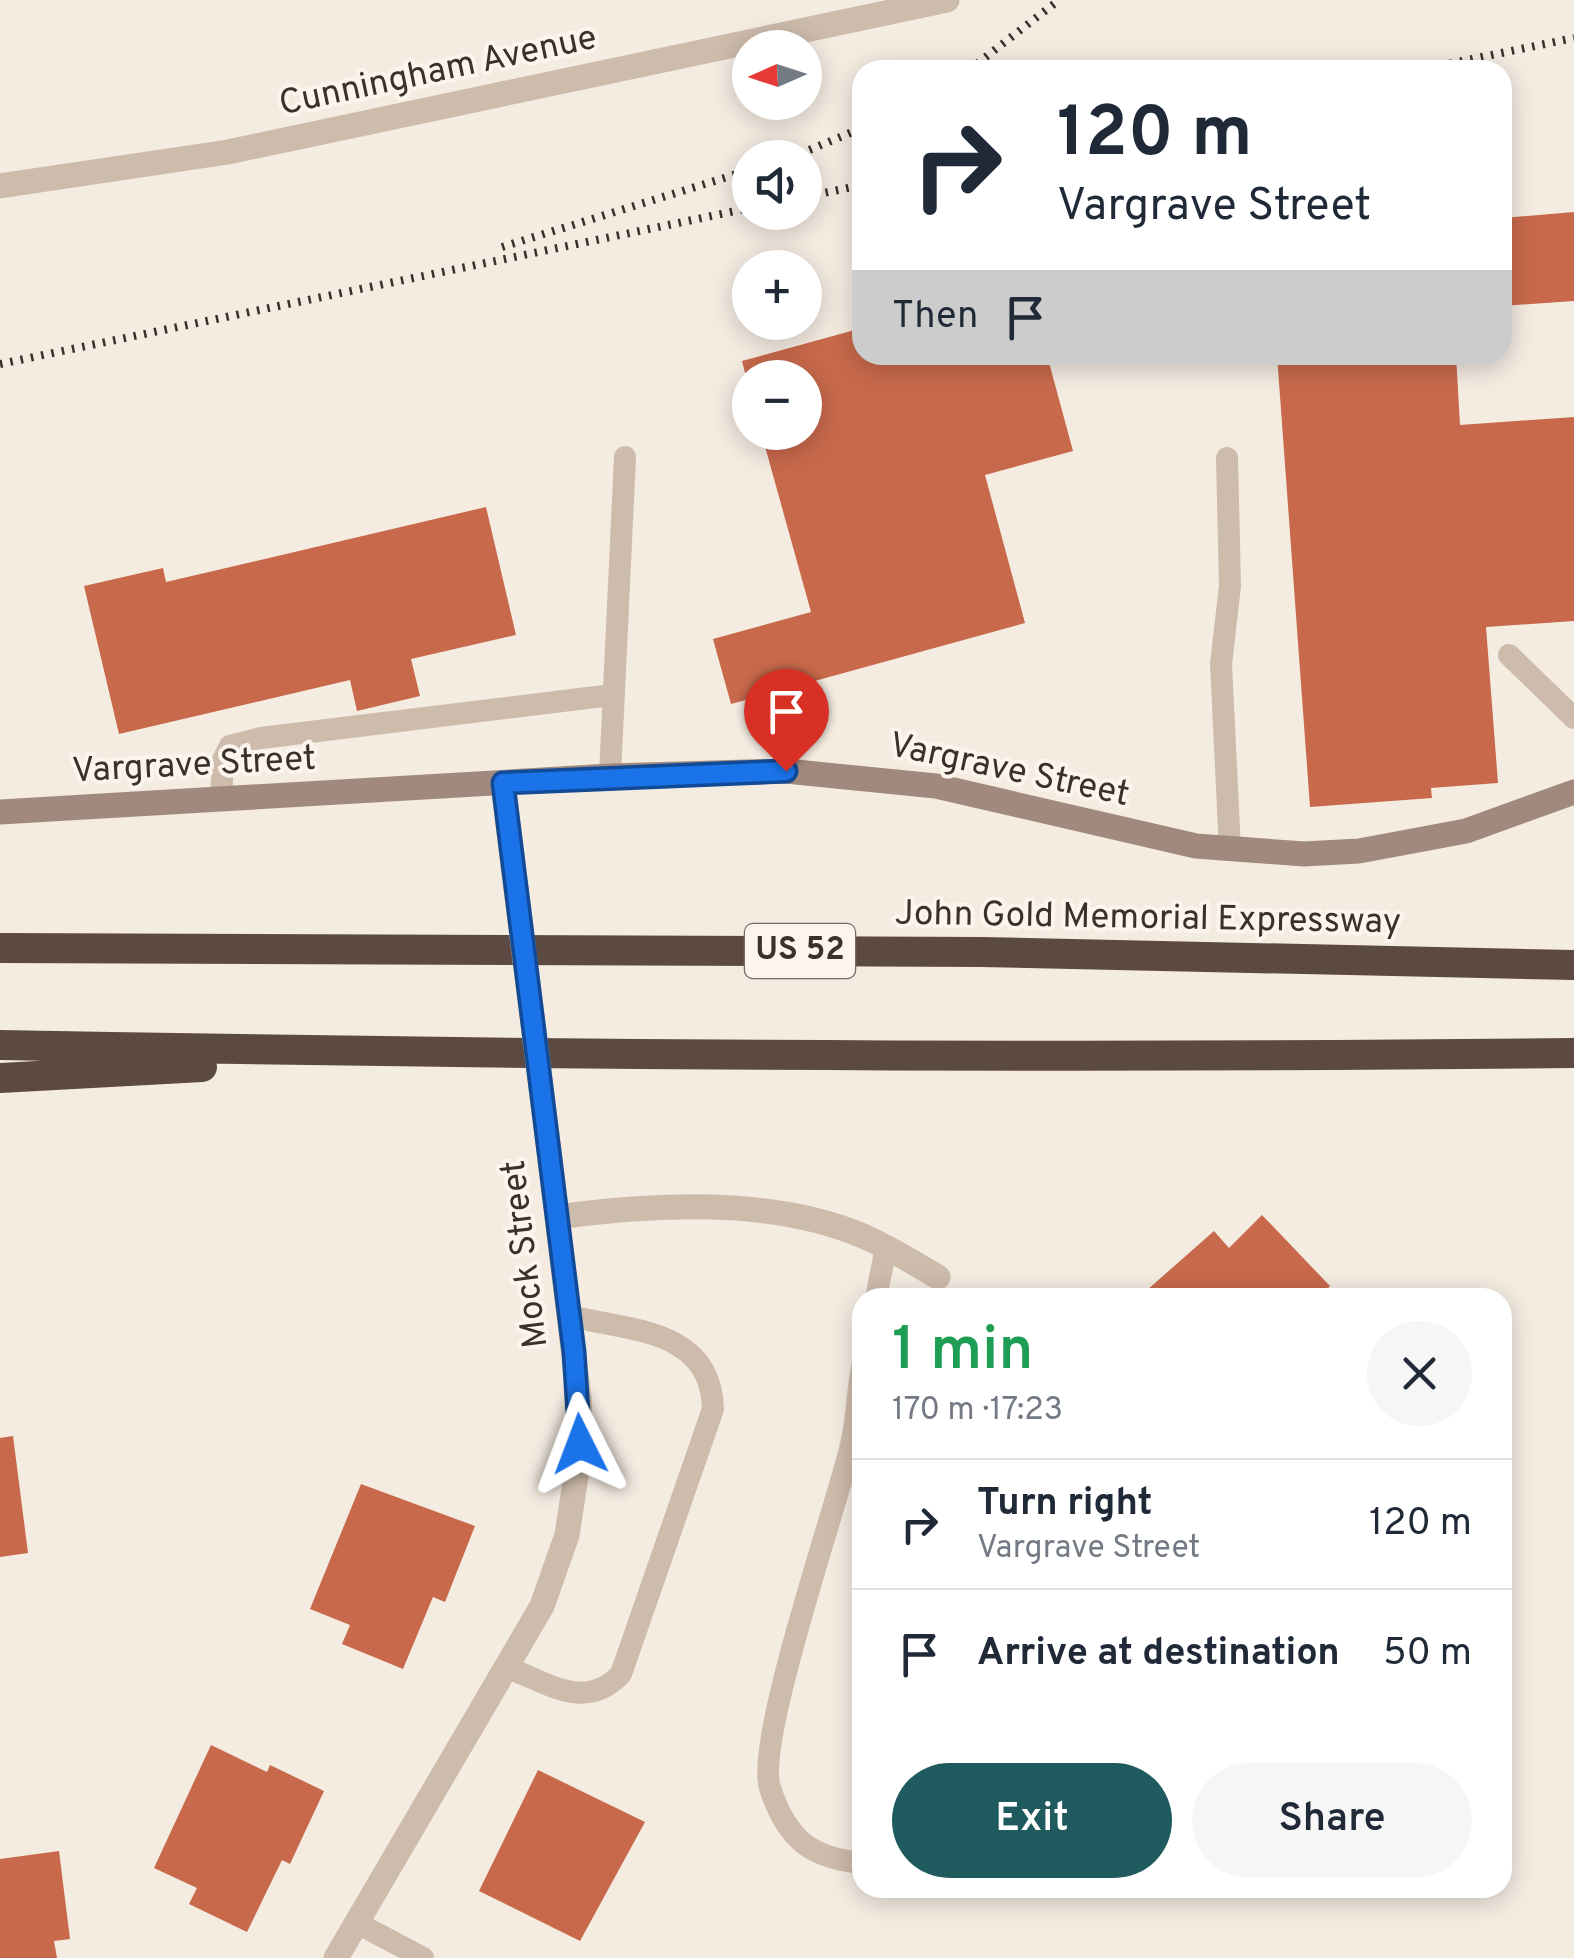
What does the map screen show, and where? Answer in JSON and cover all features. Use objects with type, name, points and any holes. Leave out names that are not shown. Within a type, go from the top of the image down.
[{"type":"highway","name":"John Gold Memorial Expressway","points":[[9,947],[961,952],[1574,964]]},
{"type":"highway","points":[[0,1046],[447,1054],[1192,1057],[1574,1053]]},
{"type":"highway","points":[[0,1078],[447,1054]]},
{"type":"street","name":"Cunningham Avenue","points":[[0,186],[228,152],[947,0]]},
{"type":"street","name":"Vargrave Street","points":[[0,812],[610,776],[786,771],[936,786],[1181,843],[1304,854],[1413,843],[1519,815],[1574,792]]},
{"type":"street","name":"Mock Street","points":[[336,1958],[542,1606],[556,1570],[576,1490],[580,1429],[570,1316],[503,783]]},
{"type":"street","points":[[557,1217],[656,1204],[697,1205],[827,1225],[886,1247],[938,1277]]},
{"type":"lane","points":[[610,776],[625,457]]},
{"type":"lane","points":[[1227,458],[1230,586],[1222,664],[1230,850]]},
{"type":"lane","points":[[1509,655],[1574,718]]},
{"type":"lane","points":[[221,800],[223,760],[230,746],[261,738],[612,694]]},
{"type":"lane","points":[[878,1288],[886,1247]]},
{"type":"lane","points":[[506,1667],[580,1695],[608,1688],[621,1674],[713,1409],[713,1388],[700,1360],[678,1341],[570,1316]]},
{"type":"lane","points":[[852,1438],[772,1732],[769,1786],[798,1840],[826,1860],[852,1862]]},
{"type":"lane","points":[[357,1922],[423,1958]]},
{"type":"building","points":[[1574,212],[1574,301],[1512,305],[1512,217]]},
{"type":"building","points":[[852,331],[852,365],[1050,365],[1073,451],[985,475],[1025,623],[731,704],[713,639],[811,612],[766,450],[822,450],[822,360],[746,360]]},
{"type":"building","points":[[1278,365],[1457,365],[1460,425],[1574,417],[1574,621],[1486,627],[1498,783],[1431,788],[1432,798],[1310,807]]},
{"type":"building","points":[[486,507],[516,635],[411,659],[420,696],[357,711],[350,680],[119,734],[84,586],[163,568],[166,582]]},
{"type":"building","points":[[1262,1215],[1330,1286],[1149,1288],[1214,1231],[1229,1248]]},
{"type":"building","points":[[13,1436],[28,1553],[0,1557],[0,1438]]},
{"type":"building","points":[[361,1484],[475,1526],[445,1602],[433,1597],[403,1669],[342,1644],[350,1625],[310,1609]]},
{"type":"building","points":[[211,1745],[267,1772],[270,1765],[324,1791],[290,1864],[282,1860],[247,1932],[189,1904],[197,1888],[154,1868]]},
{"type":"building","points":[[538,1770],[645,1822],[580,1941],[479,1891]]},
{"type":"building","points":[[59,1851],[70,1939],[54,1941],[57,1958],[0,1958],[0,1859]]},
{"type":"railway","points":[[982,60],[1059,0]]},
{"type":"railway","points":[[1467,60],[1574,38]]},
{"type":"railway","points":[[822,145],[852,132]]},
{"type":"railway","points":[[502,247],[732,176]]},
{"type":"railway","points":[[822,193],[852,187]]},
{"type":"railway","points":[[0,364],[732,212]]},
{"type":"route","points":[[580,1444],[574,1352],[503,783],[786,771]]}]
